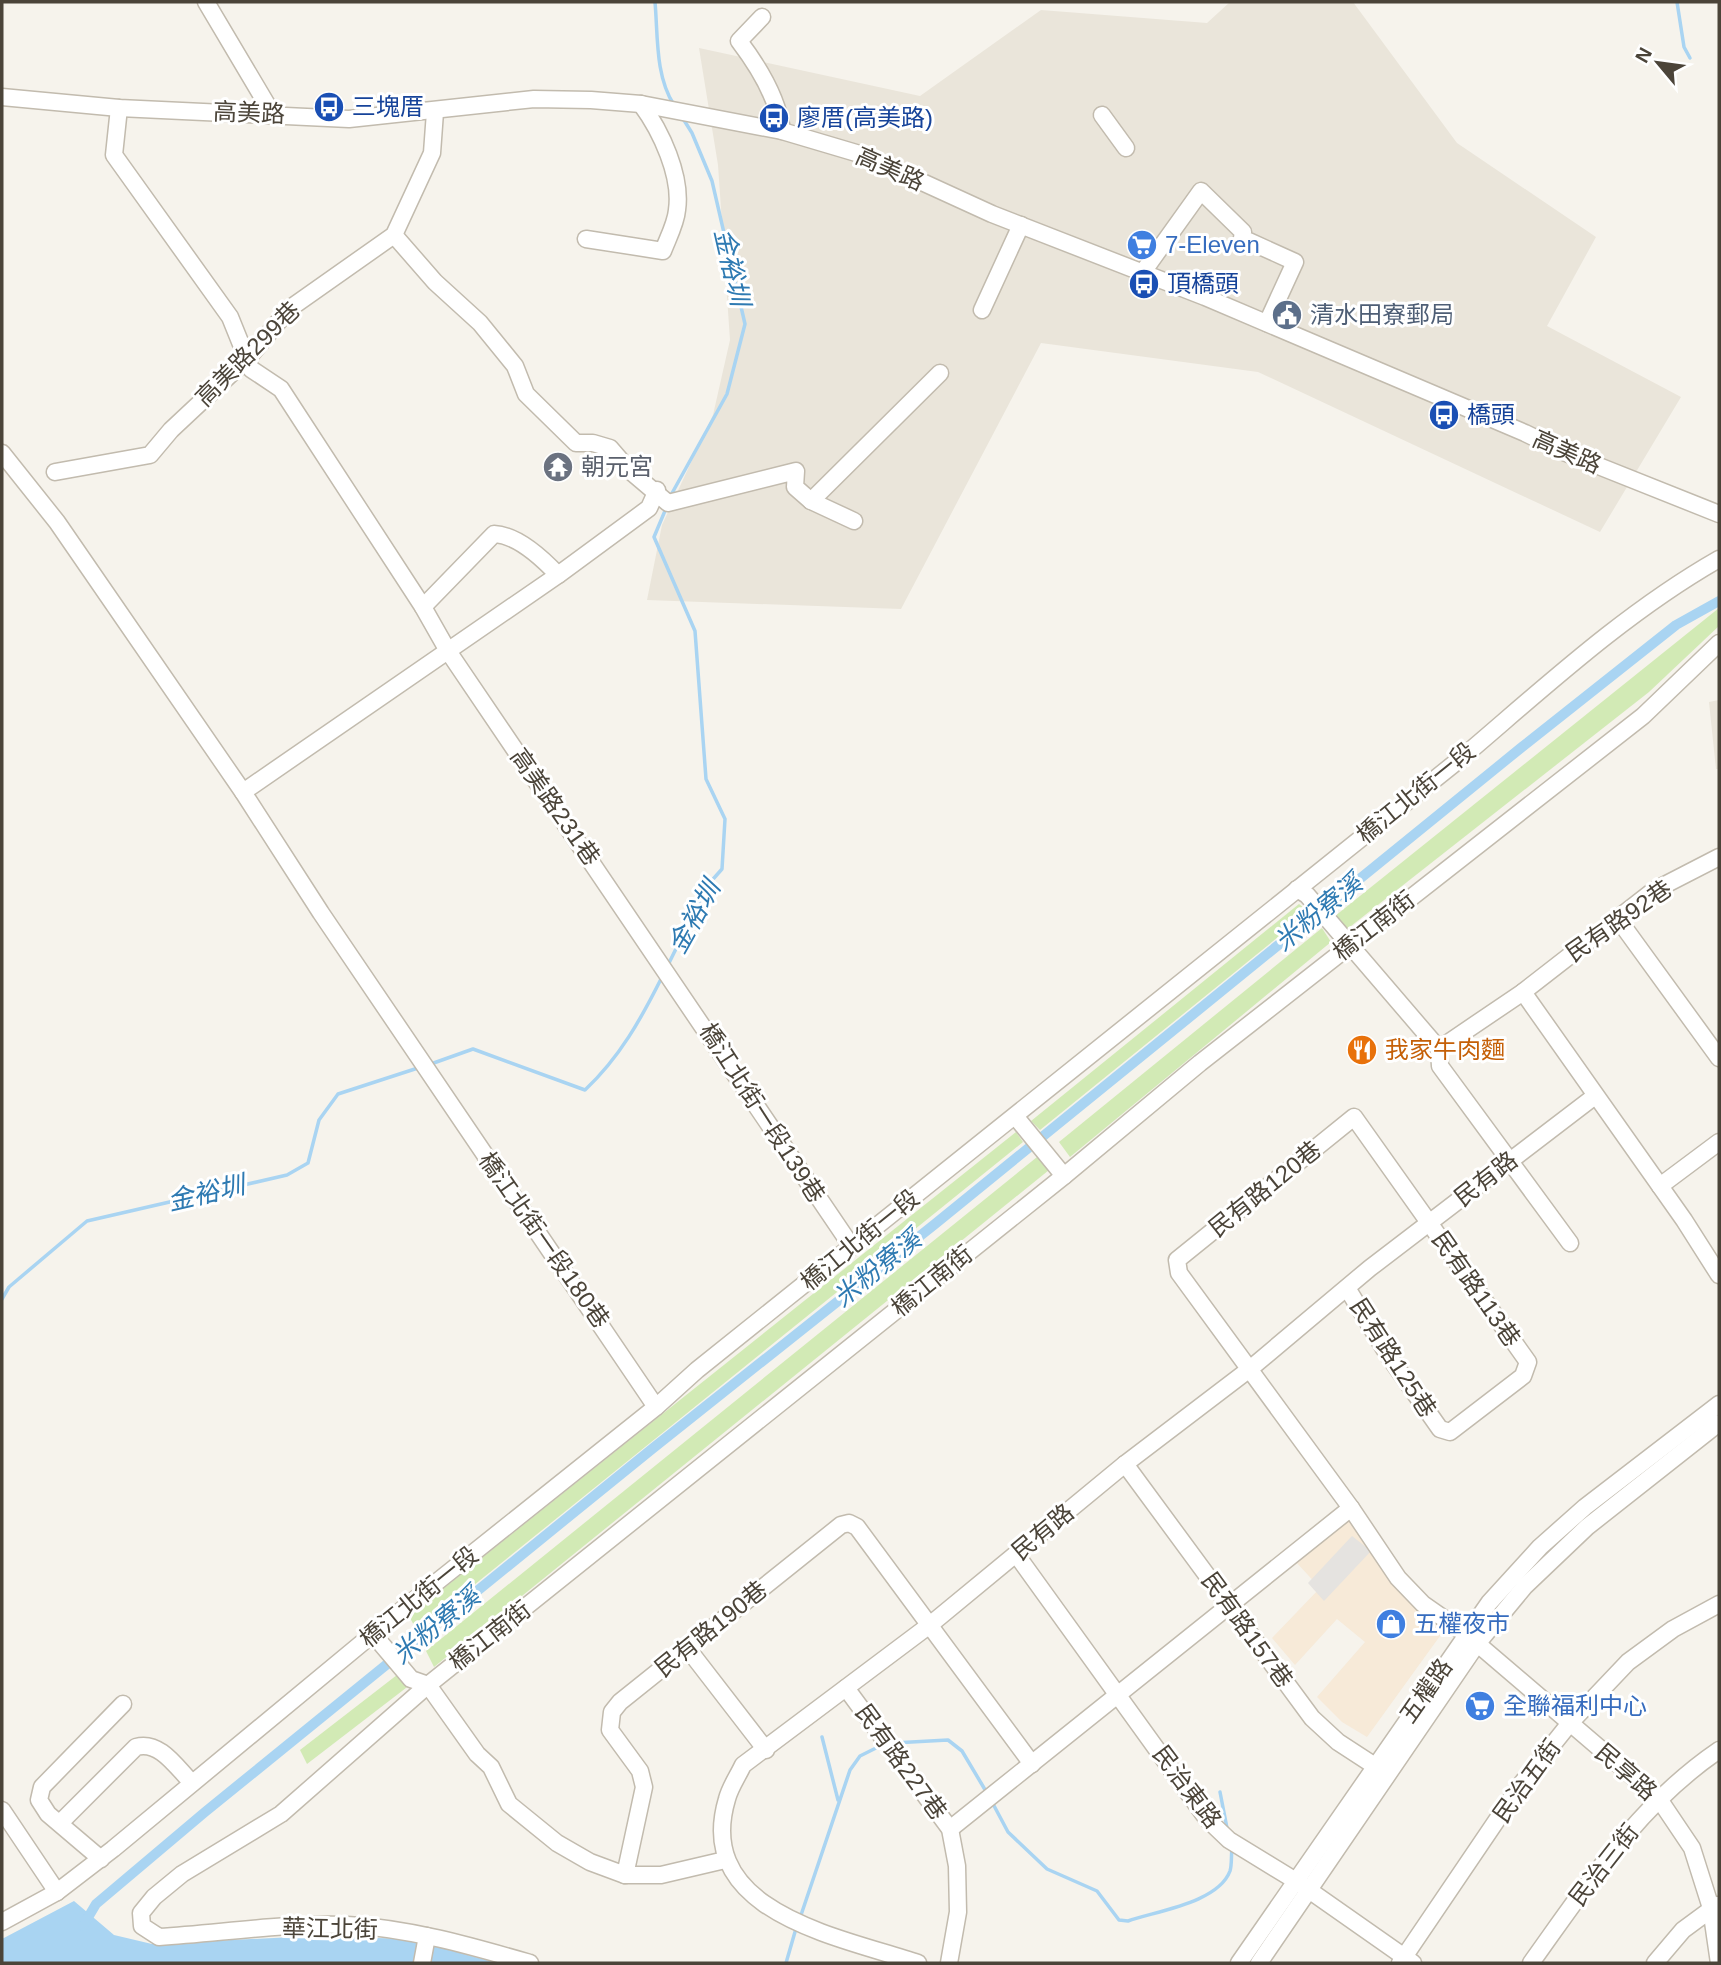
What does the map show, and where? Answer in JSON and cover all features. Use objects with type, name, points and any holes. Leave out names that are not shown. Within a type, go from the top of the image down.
[{"type":"street","points":[[206,2],[272,113]]},
{"type":"street","points":[[762,17],[739,41],[759,68],[780,117],[782,131]]},
{"type":"street","points":[[2,111],[7,98]]},
{"type":"street","name":"高美路","points":[[7,98],[119,108],[272,113],[349,119],[435,112],[534,99],[641,104],[782,131],[863,155],[1021,225],[1267,323],[1566,453],[1719,514]]},
{"type":"street","points":[[586,239],[663,251],[677,211],[678,185],[653,120],[641,104]]},
{"type":"street","name":"高美路231巷","points":[[119,108],[114,155],[230,317],[251,369],[281,389],[423,607],[448,651],[673,979]]},
{"type":"street","name":"高美路299巷","points":[[55,472],[150,455],[171,430],[248,358],[289,309],[394,235],[432,153],[435,112]]},
{"type":"street","points":[[1102,115],[1126,148]]},
{"type":"street","points":[[1143,272],[1201,191],[1243,232],[1242,238],[1295,262],[1267,323]]},
{"type":"street","points":[[982,310],[1021,225]]},
{"type":"street","points":[[394,235],[435,282],[480,323],[514,366],[526,394],[576,443],[593,443],[610,448],[629,470],[668,503],[796,471],[795,487],[811,501],[854,521]]},
{"type":"street","points":[[811,501],[940,373]]},
{"type":"street","name":"橋江北街一段180巷","points":[[2,453],[57,522],[243,792],[656,1407]]},
{"type":"street","points":[[243,792],[558,575],[649,508],[657,491]]},
{"type":"street","points":[[423,607],[494,534],[503,534],[545,561],[558,575]]},
{"type":"street","name":"橋江北街一段","points":[[2,1922],[57,1892],[101,1859],[192,1783],[377,1640],[697,1370],[852,1247],[1019,1121],[1303,894],[1671,587],[1719,559]]},
{"type":"street","name":"橋江南街","points":[[141,1913],[153,1897],[182,1874],[281,1814],[428,1685],[1064,1176],[1200,1063],[1643,716],[1719,642]]},
{"type":"street","name":"民有路92巷","points":[[1440,1049],[1523,992],[1653,891],[1719,857]]},
{"type":"street","points":[[1303,894],[1440,1049],[1440,1066],[1570,1243]]},
{"type":"street","points":[[1618,919],[1719,1058]]},
{"type":"street","name":"橋江北街一段139巷","points":[[673,979],[819,1202],[852,1247]]},
{"type":"street","points":[[1523,992],[1660,1186],[1719,1275]]},
{"type":"street","name":"民有路","points":[[725,1860],[722,1829],[727,1798],[743,1765],[930,1624],[1347,1287],[1595,1096]]},
{"type":"street","name":"民有路120巷","points":[[1251,1367],[1179,1273],[1177,1260],[1354,1117],[1430,1223]]},
{"type":"street","points":[[1019,1121],[1064,1176]]},
{"type":"street","points":[[1660,1186],[1719,1142]]},
{"type":"street","name":"民有路113巷","points":[[1430,1223],[1528,1362],[1523,1376],[1450,1432],[1440,1429]]},
{"type":"street","name":"民有路125巷","points":[[1347,1287],[1388,1355],[1440,1429]]},
{"type":"street","name":"民享路","points":[[1251,1367],[1352,1507],[1398,1578],[1423,1604],[1471,1639],[1659,1799],[1692,1848],[1715,1906],[1719,1963]]},
{"type":"street","name":"五權路","points":[[1258,1963],[1374,1766],[1540,1547],[1696,1419],[1719,1404]]},
{"type":"street","points":[[1696,1419],[1718,1427]]},
{"type":"street","name":"五權路","points":[[1239,1963],[1390,1775],[1471,1639],[1587,1527],[1718,1427]]},
{"type":"street","name":"民有路157巷","points":[[1125,1464],[1312,1718],[1338,1742],[1390,1775]]},
{"type":"street","points":[[950,1829],[1352,1507]]},
{"type":"street","name":"民有路190巷","points":[[625,1875],[644,1787],[640,1771],[610,1730],[609,1722],[620,1702],[833,1528],[849,1523],[857,1527],[930,1624]]},
{"type":"street","name":"民治東路","points":[[1016,1554],[1207,1819],[1229,1840],[1303,1886],[1405,1961]]},
{"type":"street","name":"民治五街","points":[[1405,1961],[1522,1783],[1570,1723],[1628,1662],[1673,1629],[1719,1604]]},
{"type":"street","points":[[930,1624],[1032,1764]]},
{"type":"street","points":[[377,1640],[411,1679],[428,1685],[477,1754],[491,1768],[509,1804],[557,1843],[590,1862],[625,1875],[661,1875],[725,1860],[745,1889],[770,1909],[793,1921],[918,1963]]},
{"type":"street","points":[[688,1649],[766,1750]]},
{"type":"street","name":"民有路227巷","points":[[846,1688],[950,1829],[957,1866],[958,1913],[949,1963]]},
{"type":"street","points":[[101,1859],[48,1814],[39,1800],[42,1787],[123,1704]]},
{"type":"street","points":[[60,1823],[136,1747],[146,1744],[158,1748],[192,1783]]},
{"type":"street","name":"民治三街","points":[[1531,1963],[1611,1850],[1659,1799],[1719,1750]]},
{"type":"street","points":[[2,1810],[57,1892]]},
{"type":"street","points":[[1655,1963],[1683,1930],[1715,1906]]},
{"type":"street","name":"華江北街","points":[[141,1913],[142,1926],[159,1937],[295,1926],[348,1925],[426,1939],[530,1963]]},
{"type":"street","points":[[422,1963],[426,1939]]},
{"type":"shaded area","points":[[1230,2],[1353,2],[1457,143],[1596,237],[1547,326],[1681,397],[1600,532],[1258,372],[1041,343],[901,609],[647,600],[662,525],[713,415],[730,340],[718,165],[699,48],[920,96],[1041,10],[1207,23]]},
{"type":"shaded area","points":[[1719,700],[1719,769],[1716,769],[1709,702]]},
{"type":"shaded area","name":"五權夜市","points":[[1352,1515],[1415,1607],[1445,1629],[1367,1737],[1342,1722],[1317,1697],[1365,1642],[1337,1619],[1295,1665],[1272,1638],[1320,1588],[1296,1562]]},
{"type":"shaded area","points":[[1352,1536],[1371,1551],[1324,1601],[1308,1583]]},
{"type":"green space","points":[[1719,608],[1719,626],[1649,692],[1346,930],[1335,916]]},
{"type":"green space","points":[[1299,904],[1309,912],[1040,1130],[1031,1121]]},
{"type":"green space","points":[[1322,928],[1331,942],[1070,1157],[1059,1142]]},
{"type":"green space","points":[[1016,1132],[1023,1142],[417,1631],[409,1616]]},
{"type":"green space","points":[[1042,1153],[1054,1166],[434,1667],[426,1651]]},
{"type":"green space","points":[[406,1668],[415,1681],[307,1764],[300,1750]]},
{"type":"water","points":[[74,1901],[114,1935],[152,1944],[313,1936],[409,1939],[497,1963],[2,1963],[2,1939]]},
{"type":"waterway","name":"金裕圳","points":[[655,2],[660,68],[674,105]]},
{"type":"waterway","points":[[1677,2],[1684,47],[1690,58]]},
{"type":"waterway","name":"金裕圳","points":[[671,495],[727,394],[745,324],[712,181],[692,133],[682,117]]},
{"type":"waterway","name":"金裕圳","points":[[667,506],[654,537],[695,631],[706,779],[725,819],[722,869],[707,886],[667,967]]},
{"type":"waterway","name":"米粉寮溪","points":[[83,1926],[96,1904],[205,1812],[652,1449],[935,1224],[1522,747],[1676,625],[1719,601]]},
{"type":"waterway","name":"金裕圳","points":[[428,1065],[473,1049],[585,1090],[629,1037],[662,977]]},
{"type":"waterway","name":"金裕圳","points":[[2,1299],[9,1287],[87,1221],[287,1175],[308,1163],[319,1120],[338,1094],[421,1067]]},
{"type":"waterway","points":[[822,1737],[838,1800]]},
{"type":"waterway","points":[[893,1743],[948,1740],[962,1751],[987,1793]]},
{"type":"waterway","points":[[800,1918],[850,1770],[860,1756],[882,1745]]},
{"type":"waterway","points":[[1220,1792],[1227,1828]]},
{"type":"waterway","points":[[992,1802],[1008,1832],[1047,1869],[1097,1891],[1119,1920],[1128,1921],[1169,1909],[1213,1891],[1230,1871],[1232,1849]]},
{"type":"waterway","points":[[786,1963],[797,1925]]},
{"type":"place","name":"三塊厝","points":[[329,107]]},
{"type":"place","name":"廖厝(高美路)","points":[[774,118]]},
{"type":"place","name":"7-Eleven","points":[[1142,245]]},
{"type":"place","name":"頂橋頭","points":[[1144,284]]},
{"type":"place","name":"清水田寮郵局","points":[[1287,315]]},
{"type":"place","name":"橋頭","points":[[1444,415]]},
{"type":"place","name":"朝元宮","points":[[558,467]]},
{"type":"place","name":"我家牛肉麵","points":[[1362,1050]]},
{"type":"place","name":"五權夜市","points":[[1391,1624]]},
{"type":"place","name":"全聯福利中心","points":[[1480,1706]]}]
